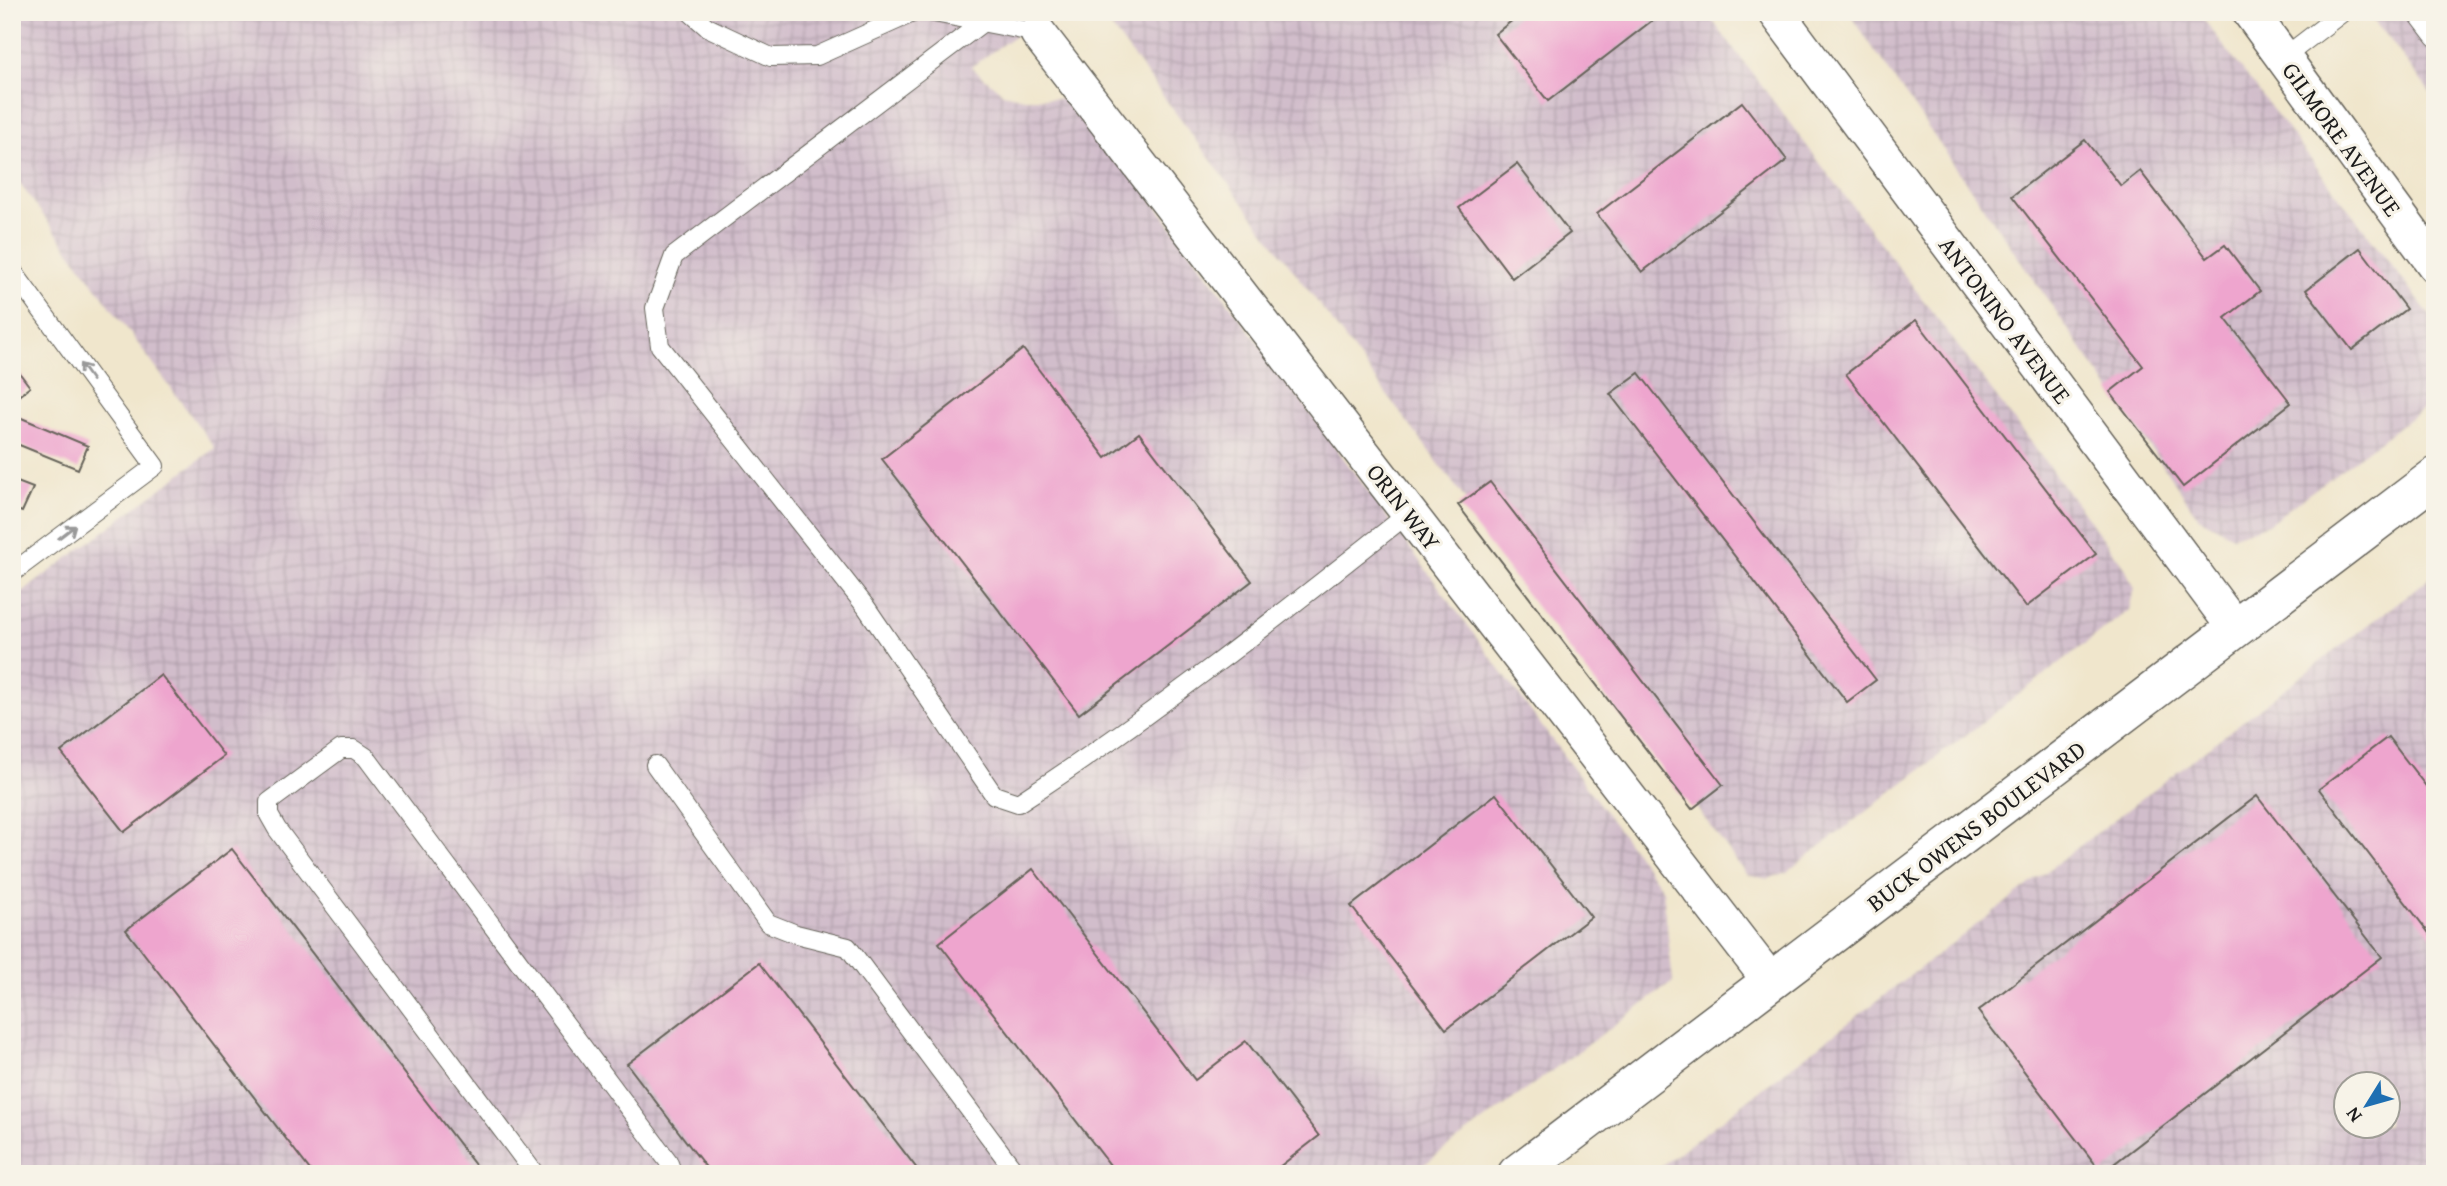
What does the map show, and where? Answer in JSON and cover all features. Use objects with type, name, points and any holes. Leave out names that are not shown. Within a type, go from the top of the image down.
[{"type":"main road","name":"BUCK OWENS BOULEVARD","points":[[1517,1174],[2435,477]]},
{"type":"street","name":"ANTONINO AVENUE","points":[[1776,12],[2235,628]]},
{"type":"street","name":"GILMORE AVENUE","points":[[2250,12],[2435,265]]},
{"type":"street","name":"ORIN WAY","points":[[1035,23],[1771,982]]},
{"type":"lane","points":[[690,12],[706,27],[771,57],[817,57],[915,12]]},
{"type":"lane","points":[[929,12],[983,22],[1035,23]]},
{"type":"lane","points":[[2283,58],[2343,12]]},
{"type":"lane","points":[[2416,12],[2435,37]]},
{"type":"lane","points":[[983,22],[674,256],[655,308],[660,346],[866,607],[994,795],[1018,803],[1079,763],[1317,586],[1409,513]]},
{"type":"lane","points":[[12,270],[155,466],[12,573]]},
{"type":"lane","points":[[535,1174],[269,815],[269,802],[341,750],[354,749],[366,757],[668,1161],[673,1174]]},
{"type":"lane","points":[[655,765],[768,923],[796,934],[848,947],[1017,1174]]},
{"type":"shaded area","points":[[12,12],[1048,12],[971,67],[1003,93],[1024,98],[1068,99],[1086,110],[1663,890],[1673,982],[1411,1174],[12,1174],[12,600],[215,448],[12,173]]},
{"type":"shaded area","points":[[1100,12],[1706,12],[2126,569],[2134,589],[2129,610],[1787,872],[1768,879],[1747,875]]},
{"type":"shaded area","points":[[1848,12],[2198,12],[2435,322],[2435,400],[2268,524],[2233,536],[2199,518]]},
{"type":"shaded area","points":[[2365,12],[2435,12],[2435,99],[2388,37]]},
{"type":"shaded area","points":[[2435,574],[2435,1174],[1651,1174]]},
{"type":"building","points":[[1523,12],[1663,12],[1548,101],[1495,34]]},
{"type":"building","points":[[1742,102],[1787,160],[1642,272],[1597,214]]},
{"type":"building","points":[[2085,140],[2121,186],[2140,171],[2207,258],[2225,245],[2260,291],[2225,318],[2291,403],[2183,487],[2110,392],[2143,366],[2012,196]]},
{"type":"building","points":[[1517,164],[1570,233],[1512,278],[1459,208]]},
{"type":"building","points":[[2360,248],[2406,309],[2352,350],[2306,290]]},
{"type":"building","points":[[1916,320],[2096,554],[2026,607],[1846,374]]},
{"type":"building","points":[[1023,349],[1106,458],[1139,433],[1252,581],[1079,714],[882,459]]},
{"type":"building","points":[[12,363],[30,387],[12,401]]},
{"type":"building","points":[[1639,373],[1876,680],[1847,702],[1610,394]]},
{"type":"building","points":[[12,414],[88,446],[78,469],[12,442]]},
{"type":"building","points":[[12,480],[33,488],[22,512],[12,508]]},
{"type":"building","points":[[1490,482],[1723,785],[1692,809],[1458,505]]},
{"type":"building","points":[[161,675],[224,756],[124,832],[61,752]]},
{"type":"building","points":[[2388,737],[2435,798],[2435,941],[2319,789]]},
{"type":"building","points":[[1496,794],[1591,917],[1446,1029],[1351,906]]},
{"type":"building","points":[[2257,796],[2382,957],[2102,1173],[1978,1011]]},
{"type":"building","points":[[232,849],[482,1174],[313,1174],[126,930]]},
{"type":"building","points":[[1033,869],[1195,1080],[1246,1041],[1319,1136],[1270,1174],[1117,1174],[939,943]]},
{"type":"building","points":[[759,963],[921,1174],[711,1174],[627,1064]]}]
